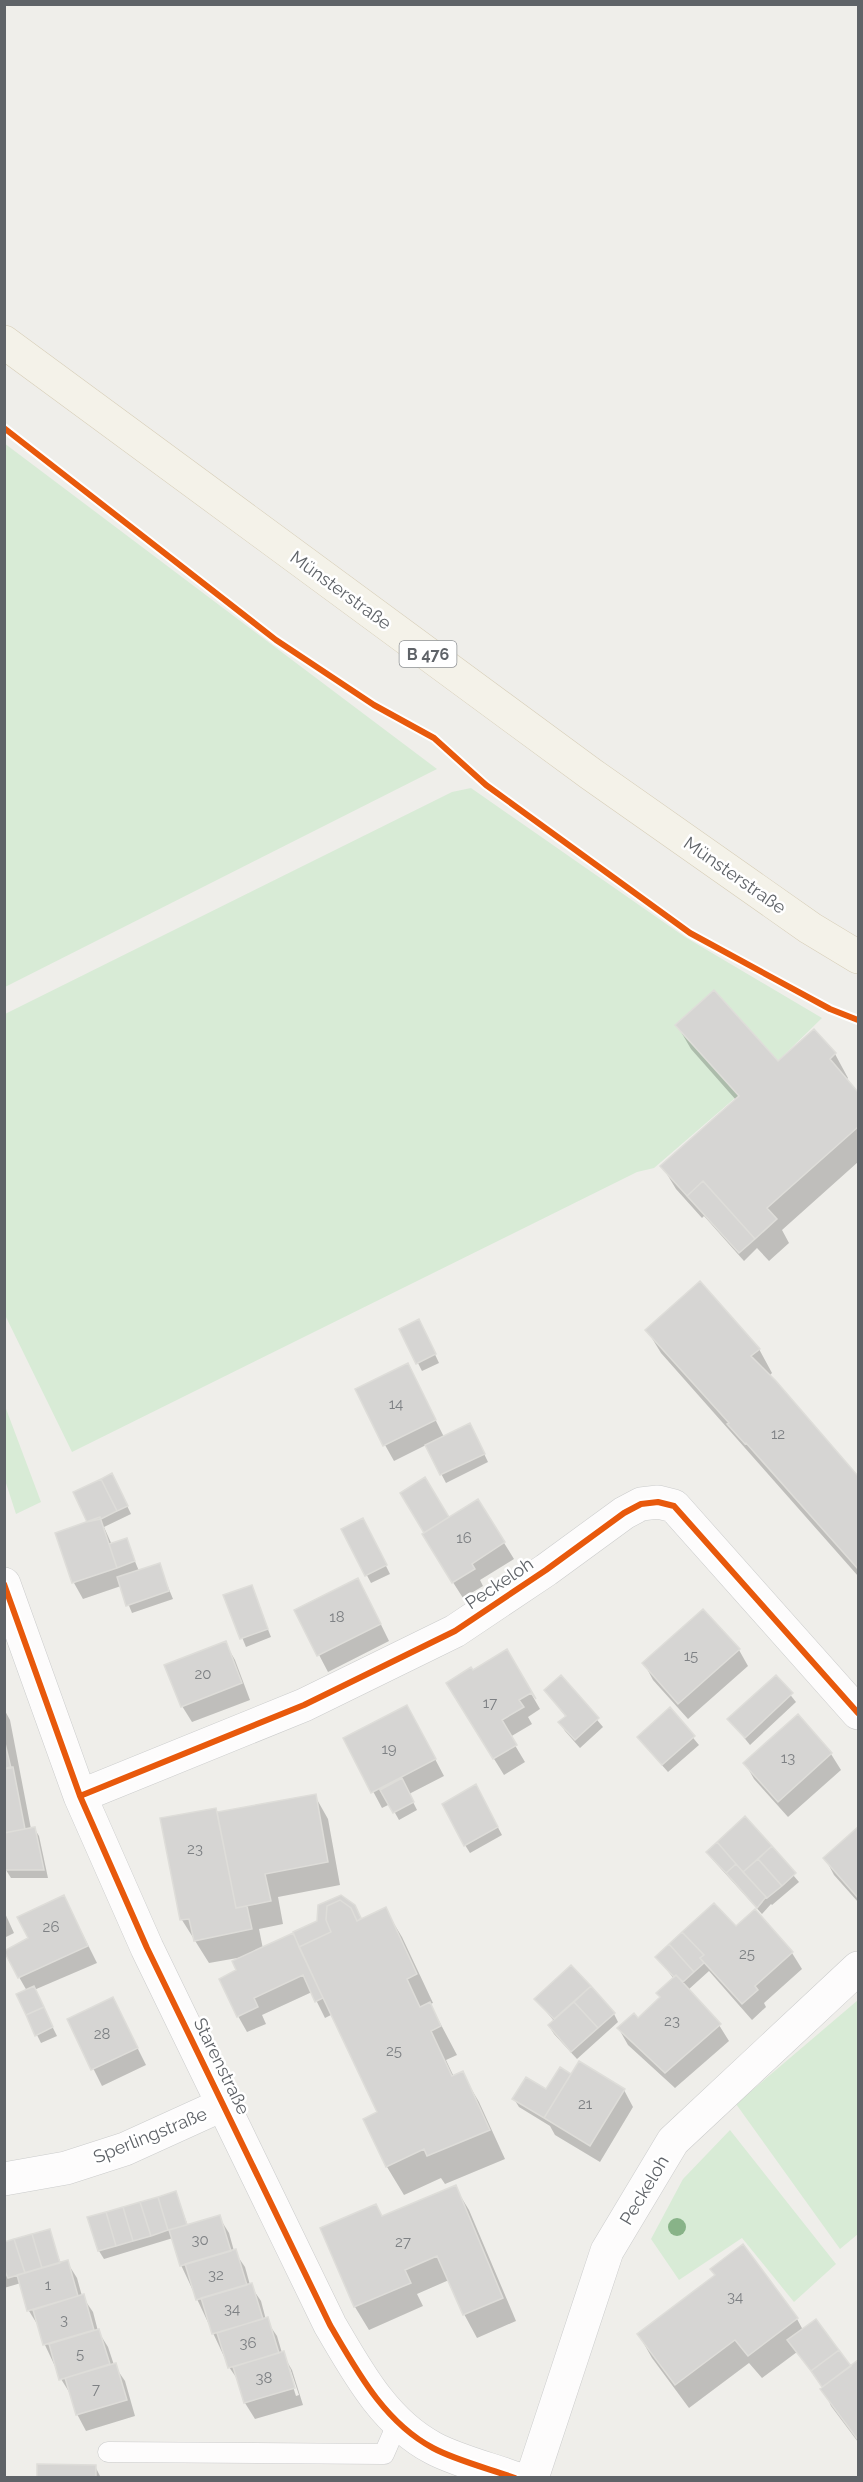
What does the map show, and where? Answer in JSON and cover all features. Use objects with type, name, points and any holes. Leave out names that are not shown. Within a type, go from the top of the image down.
[{"type":"main road","name":"Münsterstraße","points":[[4,342],[591,774],[810,928],[858,957]]},
{"type":"street","name":"Peckeloh","points":[[80,1796],[304,1705],[455,1631],[546,1570],[624,1513],[641,1504],[658,1502],[674,1506],[858,1713]]},
{"type":"street","name":"Starenstraße","points":[[4,1584],[80,1796],[147,1948],[330,2325],[365,2386],[398,2421],[433,2448],[515,2478]]},
{"type":"street","name":"Peckeloh","points":[[532,2478],[607,2251],[673,2141],[858,1968]]},
{"type":"street","name":"Sperlingstraße","points":[[4,2179],[66,2168],[125,2149],[224,2104]]},
{"type":"lane","points":[[108,2452],[384,2454],[398,2421]]},
{"type":"green space","points":[[4,443],[437,769],[5,987],[4,987]]},
{"type":"green space","points":[[471,788],[685,937],[822,1018],[778,1061],[654,1168],[637,1172],[72,1452],[5,1315],[5,1014],[452,792]]},
{"type":"green space","points":[[5,1406],[41,1502],[16,1514],[5,1480]]},
{"type":"green space","points":[[858,2000],[858,2234],[840,2249],[736,2104]]},
{"type":"green space","points":[[730,2130],[836,2264],[794,2302],[742,2238],[679,2280],[651,2239],[683,2179]]},
{"type":"building","points":[[714,990],[778,1061],[814,1029],[836,1053],[830,1059],[858,1092],[858,1127],[767,1208],[777,1219],[755,1239],[703,1181],[687,1196],[660,1166],[739,1096],[675,1025]]},
{"type":"building","points":[[703,1181],[755,1239],[739,1253],[687,1196]]},
{"type":"building","points":[[700,1281],[760,1349],[751,1356],[776,1381],[858,1476],[858,1569],[645,1330]]},
{"type":"building","points":[[419,1319],[436,1354],[416,1364],[399,1329]]},
{"type":"building","points":[[408,1363],[436,1420],[383,1446],[355,1389]]},
{"type":"building","points":[[470,1423],[485,1454],[440,1475],[425,1445]]},
{"type":"building","points":[[112,1473],[128,1506],[117,1511],[101,1479]]},
{"type":"building","points":[[425,1477],[449,1517],[424,1533],[400,1493]]},
{"type":"building","points":[[101,1479],[117,1511],[101,1519],[87,1522],[73,1492]]},
{"type":"building","points":[[478,1499],[505,1542],[472,1564],[475,1569],[452,1583],[422,1534]]},
{"type":"building","points":[[100,1517],[117,1568],[72,1583],[55,1533]]},
{"type":"building","points":[[363,1518],[387,1565],[365,1576],[341,1529]]},
{"type":"building","points":[[127,1538],[135,1561],[117,1568],[109,1544]]},
{"type":"building","points":[[160,1563],[169,1591],[126,1606],[117,1577]]},
{"type":"building","points":[[358,1578],[381,1624],[317,1656],[294,1610]]},
{"type":"building","points":[[252,1585],[268,1629],[240,1639],[223,1595]]},
{"type":"building","points":[[703,1609],[740,1649],[678,1704],[642,1663]]},
{"type":"building","points":[[226,1641],[242,1683],[181,1707],[164,1665]]},
{"type":"building","points":[[507,1649],[536,1699],[531,1693],[519,1700],[524,1707],[502,1720],[517,1745],[493,1759],[446,1683],[471,1667],[473,1670]]},
{"type":"building","points":[[561,1675],[599,1718],[575,1740],[558,1722],[566,1716],[544,1690]]},
{"type":"building","points":[[776,1675],[793,1693],[745,1738],[727,1719]]},
{"type":"building","points":[[407,1705],[436,1759],[371,1793],[343,1738]]},
{"type":"building","points":[[670,1707],[695,1736],[662,1765],[637,1737]]},
{"type":"building","points":[[798,1714],[832,1753],[778,1802],[743,1763]]},
{"type":"building","points":[[4,1739],[11,1768],[4,1769]]},
{"type":"building","points":[[13,1767],[25,1829],[4,1833],[4,1769]]},
{"type":"building","points":[[402,1778],[414,1802],[393,1813],[380,1790]]},
{"type":"building","points":[[476,1784],[498,1827],[464,1846],[442,1804]]},
{"type":"building","points":[[316,1794],[328,1862],[265,1874],[271,1901],[236,1908],[217,1812]]},
{"type":"building","points":[[216,1808],[236,1908],[247,1906],[252,1929],[194,1941],[189,1919],[180,1920],[160,1818]]},
{"type":"building","points":[[745,1816],[772,1846],[743,1872],[717,1842]]},
{"type":"building","points":[[35,1827],[44,1870],[5,1870],[4,1833]]},
{"type":"building","points":[[858,1827],[858,1898],[823,1858]]},
{"type":"building","points":[[717,1842],[736,1864],[726,1873],[706,1852]]},
{"type":"building","points":[[772,1846],[796,1873],[782,1886],[758,1859]]},
{"type":"building","points":[[758,1859],[782,1886],[767,1898],[743,1872]]},
{"type":"building","points":[[736,1864],[766,1897],[757,1908],[726,1873]]},
{"type":"building","points":[[64,1895],[88,1946],[18,1978],[4,1951],[28,1938],[17,1917]]},
{"type":"building","points":[[341,1895],[355,1905],[361,1918],[357,1921],[351,1908],[340,1900],[327,1906],[326,1920],[331,1932],[299,1947],[293,1932],[317,1921],[318,1905]]},
{"type":"building","points":[[340,1900],[351,1908],[357,1921],[386,1907],[417,1974],[407,1979],[420,2007],[430,2002],[441,2026],[431,2031],[452,2076],[463,2071],[490,2130],[427,2156],[424,2149],[386,2167],[363,2119],[377,2112],[299,1947],[331,1932],[326,1920],[327,1906]]},
{"type":"building","points":[[714,1903],[736,1926],[755,1909],[793,1952],[755,1986],[758,1990],[742,2004],[700,1958],[704,1955],[682,1932]]},
{"type":"building","points":[[682,1932],[704,1955],[700,1958],[704,1963],[694,1972],[669,1944]]},
{"type":"building","points":[[293,1933],[323,1998],[315,2002],[303,1975],[254,1998],[258,2007],[237,2017],[219,1979],[236,1970],[232,1961]]},
{"type":"building","points":[[669,1944],[694,1972],[683,1982],[676,1975],[674,1977],[655,1957]]},
{"type":"building","points":[[571,1965],[591,1986],[554,2019],[534,1999]]},
{"type":"building","points":[[676,1975],[721,2024],[665,2073],[617,2028],[634,2013],[638,2018],[660,1997],[656,1993]]},
{"type":"building","points":[[34,1986],[44,2007],[26,2015],[16,1994]]},
{"type":"building","points":[[591,1986],[615,2013],[598,2028],[574,2002]]},
{"type":"building","points":[[113,1997],[138,2048],[91,2070],[67,2019]]},
{"type":"building","points":[[574,2002],[598,2028],[571,2052],[548,2025]]},
{"type":"building","points":[[44,2007],[53,2027],[35,2036],[26,2015]]},
{"type":"building","points":[[579,2061],[625,2089],[590,2146],[544,2118]]},
{"type":"building","points":[[560,2067],[571,2074],[544,2118],[512,2099],[526,2077],[546,2089]]},
{"type":"building","points":[[456,2185],[503,2298],[463,2315],[437,2256],[405,2270],[411,2283],[354,2307],[320,2228],[376,2204],[382,2216]]},
{"type":"building","points":[[176,2191],[187,2225],[168,2230],[158,2197]]},
{"type":"building","points":[[158,2197],[168,2230],[151,2236],[140,2202]]},
{"type":"building","points":[[140,2202],[151,2236],[133,2241],[123,2207]]},
{"type":"building","points":[[123,2207],[133,2241],[116,2246],[106,2212]]},
{"type":"building","points":[[106,2212],[116,2246],[98,2251],[87,2217]]},
{"type":"building","points":[[220,2215],[231,2251],[180,2266],[169,2230]]},
{"type":"building","points":[[50,2229],[60,2263],[42,2268],[32,2234]]},
{"type":"building","points":[[32,2234],[42,2268],[25,2273],[14,2239]]},
{"type":"building","points":[[14,2239],[25,2273],[8,2278],[4,2269],[4,2242]]},
{"type":"building","points":[[743,2244],[798,2318],[748,2356],[735,2340],[675,2385],[637,2334],[715,2275],[710,2269]]},
{"type":"building","points":[[236,2249],[247,2285],[196,2300],[185,2264]]},
{"type":"building","points":[[68,2260],[78,2296],[27,2311],[17,2275]]},
{"type":"building","points":[[252,2283],[263,2319],[212,2334],[201,2298]]},
{"type":"building","points":[[84,2294],[94,2330],[43,2345],[33,2310]]},
{"type":"building","points":[[268,2317],[279,2353],[228,2368],[217,2333]]},
{"type":"building","points":[[816,2319],[839,2350],[811,2371],[787,2340]]},
{"type":"building","points":[[99,2329],[110,2364],[59,2380],[49,2344]]},
{"type":"building","points":[[839,2350],[851,2366],[822,2387],[811,2371]]},
{"type":"building","points":[[284,2351],[295,2388],[244,2403],[233,2367]]},
{"type":"building","points":[[858,2360],[858,2440],[820,2389]]},
{"type":"building","points":[[116,2363],[127,2400],[76,2415],[65,2378]]},
{"type":"building","points":[[37,2464],[96,2465],[96,2478],[37,2478]]},
{"type":"cycle path","points":[[4,428],[276,640],[374,705],[434,738],[486,785],[690,933],[830,1009],[858,1020]]},
{"type":"cycle path","points":[[80,1796],[304,1705],[455,1631],[546,1570],[624,1513],[641,1504],[658,1502],[674,1506],[858,1713]]},
{"type":"cycle path","points":[[4,1584],[80,1796],[147,1948],[330,2325],[373,2394],[400,2424],[433,2448],[515,2478]]}]
